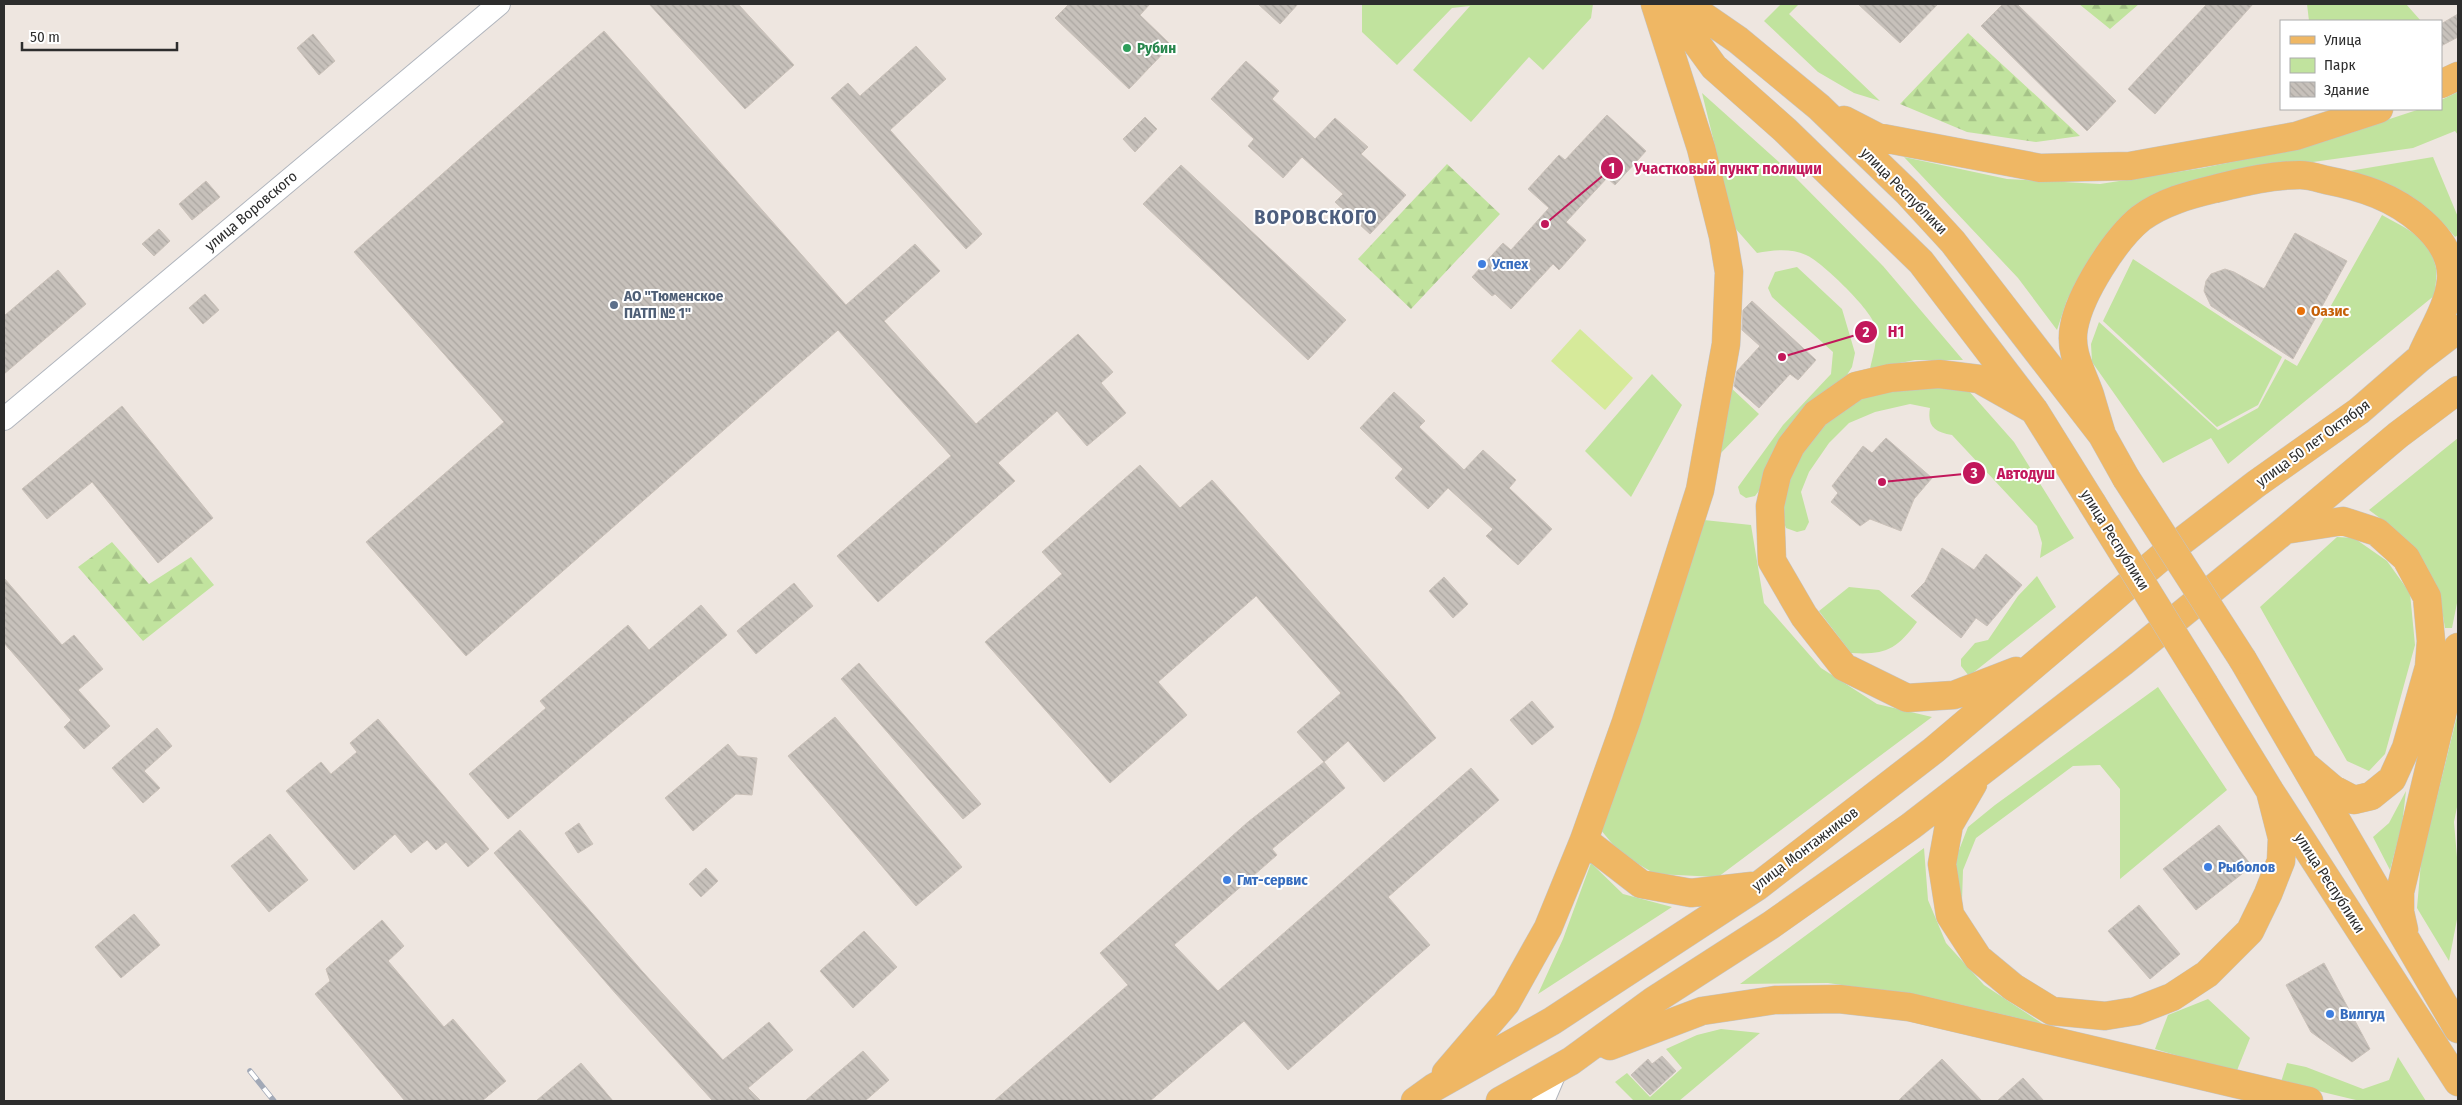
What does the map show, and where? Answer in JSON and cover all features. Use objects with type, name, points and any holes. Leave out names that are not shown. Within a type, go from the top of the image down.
[{"type":"main road","points":[[1424,1094],[1506,1004],[1548,928],[1584,840],[1626,722],[1700,490],[1726,344],[1729,272],[1724,236],[1701,148],[1655,4]]},
{"type":"main road","name":"улица Республики","points":[[1668,4],[1714,67],[1785,130],[1921,262],[2034,410],[2270,791],[2458,1082]]},
{"type":"main road","name":"улица Республики","points":[[1686,4],[1738,40],[1819,107],[1907,192],[1953,242],[2102,436],[2126,478],[2243,660],[2307,766],[2407,944],[2458,1029]]},
{"type":"main road","points":[[2442,84],[2458,76]]},
{"type":"main road","points":[[1819,107],[1877,136],[2040,168],[2130,166],[2180,158],[2296,136],[2376,110]]},
{"type":"main road","points":[[2102,436],[2090,394],[2074,356],[2074,327],[2085,298],[2118,243],[2140,219],[2163,205],[2228,186],[2270,177],[2303,175],[2334,181],[2367,189],[2390,200],[2414,215],[2433,232],[2448,254],[2451,279],[2447,298],[2420,358]]},
{"type":"main road","name":"улица 50 лет Октября","points":[[2165,554],[2256,484],[2359,411],[2420,358],[2458,329]]},
{"type":"main road","points":[[2034,410],[1979,379],[1939,374],[1890,378],[1856,386],[1816,414],[1790,446],[1777,475],[1770,506],[1772,561],[1804,616],[1844,667],[1907,698],[1954,695],[2034,664]]},
{"type":"main road","points":[[1500,1101],[1564,1064],[1654,1001],[1771,925],[1978,774],[2285,530],[2398,435],[2458,390]]},
{"type":"main road","points":[[2285,530],[2343,521],[2377,532],[2406,558],[2427,597],[2429,614],[2431,641],[2429,667],[2406,748],[2392,779],[2371,796],[2354,800],[2333,789],[2307,766]]},
{"type":"main road","name":"улица Монтажников","points":[[1424,1094],[1552,1021],[1758,886],[1934,750],[2165,554]]},
{"type":"main road","points":[[2407,944],[2400,912],[2400,892],[2458,646]]},
{"type":"main road","points":[[1978,774],[1950,825],[1942,864],[1950,915],[1978,958],[2013,987],[2052,1011],[2104,1016],[2136,1011],[2172,997],[2207,974],[2250,931],[2282,861],[2282,838],[2270,791]]},
{"type":"main road","points":[[1584,840],[1641,884],[1691,893],[1758,886]]},
{"type":"main road","points":[[1564,1064],[1702,1011],[1775,1000],[1839,999],[1909,1007],[2309,1101]]},
{"type":"street","name":"улица Воровского","points":[[4,419],[499,4]]},
{"type":"street","points":[[1543,1101],[1564,1064]]},
{"type":"green space","points":[[1362,4],[1593,4],[1591,18],[1543,70],[1529,57],[1471,122],[1413,70],[1470,6],[1452,8],[1397,65],[1362,32]]},
{"type":"green space","points":[[1781,4],[1799,4],[1789,14],[1880,101],[1854,93],[1818,72],[1764,21]]},
{"type":"green space","points":[[2079,4],[2139,4],[2110,29]]},
{"type":"green space","points":[[2307,4],[2406,4],[2420,20],[2309,20]]},
{"type":"green space","points":[[1968,33],[2080,136],[2036,142],[1967,132],[1900,104]]},
{"type":"green space","points":[[2458,92],[2458,135],[2455,131],[2413,148],[2248,171],[2141,204],[2110,230],[2086,266],[2067,300],[2057,330],[2018,278],[1904,157],[2007,179],[2100,184],[2203,168],[2308,146],[2417,110],[2442,110],[2442,100]]},
{"type":"green space","points":[[1702,93],[1791,173],[1883,266],[1963,360],[1915,360],[1870,369],[1875,346],[1876,334],[1874,323],[1854,296],[1833,275],[1806,255],[1788,250],[1757,253],[1735,228]]},
{"type":"green space","points":[[2433,157],[2458,217],[2458,235],[2455,237],[2444,224],[2420,204],[2380,182],[2349,171]]},
{"type":"green space","points":[[1447,164],[1500,214],[1411,309],[1358,259]]},
{"type":"green space","points":[[2382,215],[2414,234],[2427,247],[2436,268],[2435,295],[2228,464],[2211,438],[2163,463],[2092,362],[2091,344],[2099,322],[2218,430],[2258,408],[2285,359],[2297,366]]},
{"type":"green space","points":[[2133,259],[2282,357],[2258,405],[2217,427],[2103,321]]},
{"type":"green space","points":[[1797,267],[1842,309],[1855,353],[1852,367],[1755,496],[1746,498],[1740,494],[1738,487],[1783,425],[1831,374],[1833,352],[1772,297],[1768,288],[1775,272]]},
{"type":"green space","points":[[1580,329],[1633,378],[1605,410],[1551,361]]},
{"type":"green space","points":[[1652,374],[1682,405],[1631,497],[1585,451]]},
{"type":"green space","points":[[1729,386],[1759,414],[1717,457]]},
{"type":"green space","points":[[1943,387],[1968,390],[2014,442],[2074,538],[2040,558],[2042,543],[2037,526],[1952,435],[1936,430],[1933,427],[1929,414],[1930,408],[1910,404],[1875,412],[1849,423],[1829,443],[1809,472],[1801,492],[1809,522],[1805,530],[1797,532],[1786,528],[1782,512],[1784,494],[1790,476],[1810,440],[1836,412],[1860,398],[1883,391]]},
{"type":"green space","points":[[2458,438],[2458,598],[2452,628],[2445,628],[2439,592],[2417,552],[2392,527],[2369,510]]},
{"type":"green space","points":[[1704,520],[1751,525],[1764,603],[1821,668],[1877,704],[1932,717],[1718,877],[1655,874],[1620,853],[1600,829]]},
{"type":"green space","points":[[2337,537],[2354,538],[2387,561],[2410,593],[2415,645],[2385,754],[2369,771],[2347,761],[2260,607]]},
{"type":"green space","points":[[112,542],[149,584],[191,557],[214,585],[143,641],[78,567]]},
{"type":"green space","points":[[2037,576],[2056,607],[1969,676],[1961,666],[1961,659],[1975,643],[1988,640],[2018,596]]},
{"type":"green space","points":[[1849,587],[1879,590],[1917,622],[1903,639],[1889,649],[1873,653],[1851,653],[1819,611]]},
{"type":"green space","points":[[2158,687],[2227,790],[2120,879],[2120,789],[2100,765],[2073,766],[1976,838],[1963,870],[1962,901],[1954,863],[1968,827],[1995,805]]},
{"type":"green space","points":[[2458,712],[2458,802],[2454,822],[2458,869],[2458,914],[2449,961],[2417,908],[2421,862]]},
{"type":"green space","points":[[2406,791],[2402,825],[2390,870],[2373,837],[2389,823]]},
{"type":"green space","points":[[1924,848],[1928,900],[1946,943],[1984,985],[2043,1024],[1932,998],[1828,983],[1740,984]]},
{"type":"green space","points":[[1591,863],[1623,894],[1672,907],[1538,994],[1563,939]]},
{"type":"green space","points":[[2208,999],[2250,1038],[2236,1073],[2155,1049],[2168,1015]]},
{"type":"green space","points":[[1721,1029],[1760,1033],[1679,1101],[1634,1101],[1615,1082],[1627,1073],[1650,1097],[1682,1068],[1666,1049],[1697,1035]]},
{"type":"green space","points":[[2398,1057],[2426,1101],[2360,1101],[2281,1082],[2287,1063],[2306,1067],[2363,1089],[2389,1080]]},
{"type":"building","points":[[649,4],[738,4],[794,65],[745,109]]},
{"type":"building","name":"Рубин","points":[[1069,4],[1150,4],[1140,15],[1171,45],[1129,89],[1055,18]]},
{"type":"building","points":[[1258,4],[1298,4],[1280,24]]},
{"type":"building","points":[[1858,4],[1938,4],[1900,43]]},
{"type":"building","points":[[2003,4],[2017,4],[2116,101],[2087,131],[1981,26]]},
{"type":"building","points":[[2207,4],[2253,4],[2155,114],[2128,89]]},
{"type":"building","points":[[2458,14],[2458,37],[2442,45],[2442,23]]},
{"type":"building","points":[[604,31],[846,305],[915,244],[940,271],[884,321],[976,424],[1078,334],[1113,372],[1101,383],[1126,413],[1087,446],[1057,411],[998,463],[1015,481],[878,602],[837,556],[951,456],[838,330],[466,656],[366,542],[504,422],[354,252]]},
{"type":"building","points":[[313,34],[335,61],[319,75],[297,48]]},
{"type":"building","points":[[916,46],[946,79],[890,130],[982,234],[966,249],[831,98],[848,83],[860,96]]},
{"type":"building","points":[[1246,61],[1279,91],[1272,99],[1315,139],[1335,118],[1368,147],[1361,154],[1406,195],[1370,234],[1335,202],[1343,194],[1302,157],[1283,178],[1248,146],[1254,139],[1211,99]]},
{"type":"building","points":[[1607,115],[1646,151],[1615,185],[1607,178],[1566,222],[1586,240],[1559,270],[1553,264],[1511,309],[1495,294],[1492,296],[1472,277],[1503,243],[1511,250],[1549,208],[1528,189],[1559,155],[1565,160]]},
{"type":"building","points":[[1145,117],[1157,129],[1135,152],[1123,139]]},
{"type":"building","points":[[1181,165],[1346,320],[1308,360],[1143,204]]},
{"type":"building","points":[[206,181],[220,197],[192,220],[179,204]]},
{"type":"building","points":[[159,229],[170,241],[154,256],[142,244]]},
{"type":"building","points":[[2295,233],[2347,261],[2293,359],[2211,306],[2204,291],[2206,281],[2211,274],[2225,269],[2264,289]]},
{"type":"building","points":[[58,270],[86,304],[4,374],[4,316]]},
{"type":"building","points":[[205,294],[219,310],[203,324],[189,308]]},
{"type":"building","points":[[1752,301],[1816,360],[1798,380],[1790,374],[1759,408],[1734,386],[1737,371],[1760,346],[1742,330],[1743,310]]},
{"type":"building","points":[[1394,392],[1425,421],[1419,427],[1464,470],[1483,450],[1516,480],[1509,488],[1552,529],[1518,565],[1486,536],[1493,529],[1448,488],[1428,509],[1395,478],[1403,469],[1360,428]]},
{"type":"building","points":[[122,406],[213,518],[158,563],[92,482],[47,519],[22,489]]},
{"type":"building","points":[[1886,438],[1932,478],[1914,499],[1901,531],[1870,519],[1860,526],[1831,502],[1838,493],[1832,486],[1863,446],[1872,453]]},
{"type":"building","points":[[1140,465],[1180,508],[1212,480],[1401,695],[1436,738],[1384,782],[1348,741],[1324,762],[1297,732],[1341,693],[1256,596],[1158,682],[1187,715],[1110,783],[985,642],[1062,574],[1042,552]]},
{"type":"building","points":[[1942,548],[1974,570],[1986,554],[2022,585],[1987,626],[1976,618],[1961,638],[1911,596],[1925,582]]},
{"type":"building","points":[[1444,577],[1468,604],[1453,618],[1429,591]]},
{"type":"building","points":[[4,578],[62,645],[74,635],[103,669],[78,690],[110,726],[84,749],[64,727],[71,720],[4,643]]},
{"type":"building","points":[[794,583],[813,606],[756,654],[737,631]]},
{"type":"building","points":[[701,605],[727,635],[508,819],[469,774],[546,708],[540,701],[628,625],[649,650]]},
{"type":"building","points":[[859,663],[981,804],[963,819],[841,679]]},
{"type":"building","points":[[1532,701],[1554,727],[1532,745],[1510,720]]},
{"type":"building","points":[[835,717],[962,867],[916,906],[788,756]]},
{"type":"building","points":[[378,719],[489,849],[468,867],[446,842],[436,850],[427,840],[411,853],[395,834],[354,870],[286,791],[321,762],[331,774],[357,752],[350,743]]},
{"type":"building","points":[[157,728],[172,746],[144,771],[160,788],[143,803],[112,768]]},
{"type":"building","points":[[728,744],[738,756],[757,758],[752,795],[736,794],[693,831],[665,798]]},
{"type":"building","points":[[1324,762],[1345,788],[1272,849],[1277,855],[1174,945],[1218,991],[1471,768],[1499,800],[1388,897],[1430,945],[1288,1070],[1244,1021],[1150,1101],[994,1101],[1128,985],[1100,953],[1248,822]]},
{"type":"building","points":[[579,823],[593,844],[578,853],[565,833]]},
{"type":"building","name":"Рыболов","points":[[2219,825],[2252,866],[2196,910],[2163,869]]},
{"type":"building","points":[[520,830],[642,971],[723,1060],[769,1022],[793,1050],[748,1088],[761,1101],[713,1101],[616,994],[494,853]]},
{"type":"building","points":[[270,834],[308,880],[269,912],[231,866]]},
{"type":"building","points":[[706,868],[718,881],[701,897],[689,884]]},
{"type":"building","points":[[2139,905],[2180,954],[2150,979],[2108,931]]},
{"type":"building","points":[[134,914],[160,945],[121,978],[95,947]]},
{"type":"building","points":[[382,920],[404,946],[388,961],[444,1027],[453,1019],[506,1081],[482,1101],[405,1101],[315,994],[330,981],[326,969]]},
{"type":"building","points":[[864,931],[897,967],[853,1008],[820,971]]},
{"type":"building","points":[[2324,963],[2370,1049],[2352,1062],[2311,1032],[2286,985]]},
{"type":"building","points":[[863,1051],[889,1080],[865,1101],[805,1101]]},
{"type":"building","points":[[1662,1056],[1676,1071],[1650,1095],[1631,1075],[1648,1059],[1652,1064]]},
{"type":"building","points":[[1942,1059],[1982,1101],[1898,1101]]},
{"type":"building","points":[[581,1063],[613,1101],[536,1101]]},
{"type":"building","points":[[2023,1078],[2044,1101],[1997,1101]]},
{"type":"railway","points":[[250,1071],[274,1101]]},
{"type":"place","name":"Рубин","points":[[1127,48]]},
{"type":"place","name":"Участковый пункт полиции","points":[[1545,224]]},
{"type":"place","name":"Успех","points":[[1482,264]]},
{"type":"place","name":"АО \"Тюменское ПАТП № 1\"","points":[[614,305]]},
{"type":"place","name":"Оазис","points":[[2301,311]]},
{"type":"place","name":"Н1","points":[[1782,357]]},
{"type":"place","name":"Автодуш","points":[[1882,482]]},
{"type":"place","name":"Рыболов","points":[[2208,867]]},
{"type":"place","name":"Гмт-сервис","points":[[1227,880]]},
{"type":"place","name":"Вилгуд","points":[[2330,1014]]},
{"type":"district","name":"ВОРОВСКОГО","points":[[1316,217]]}]
